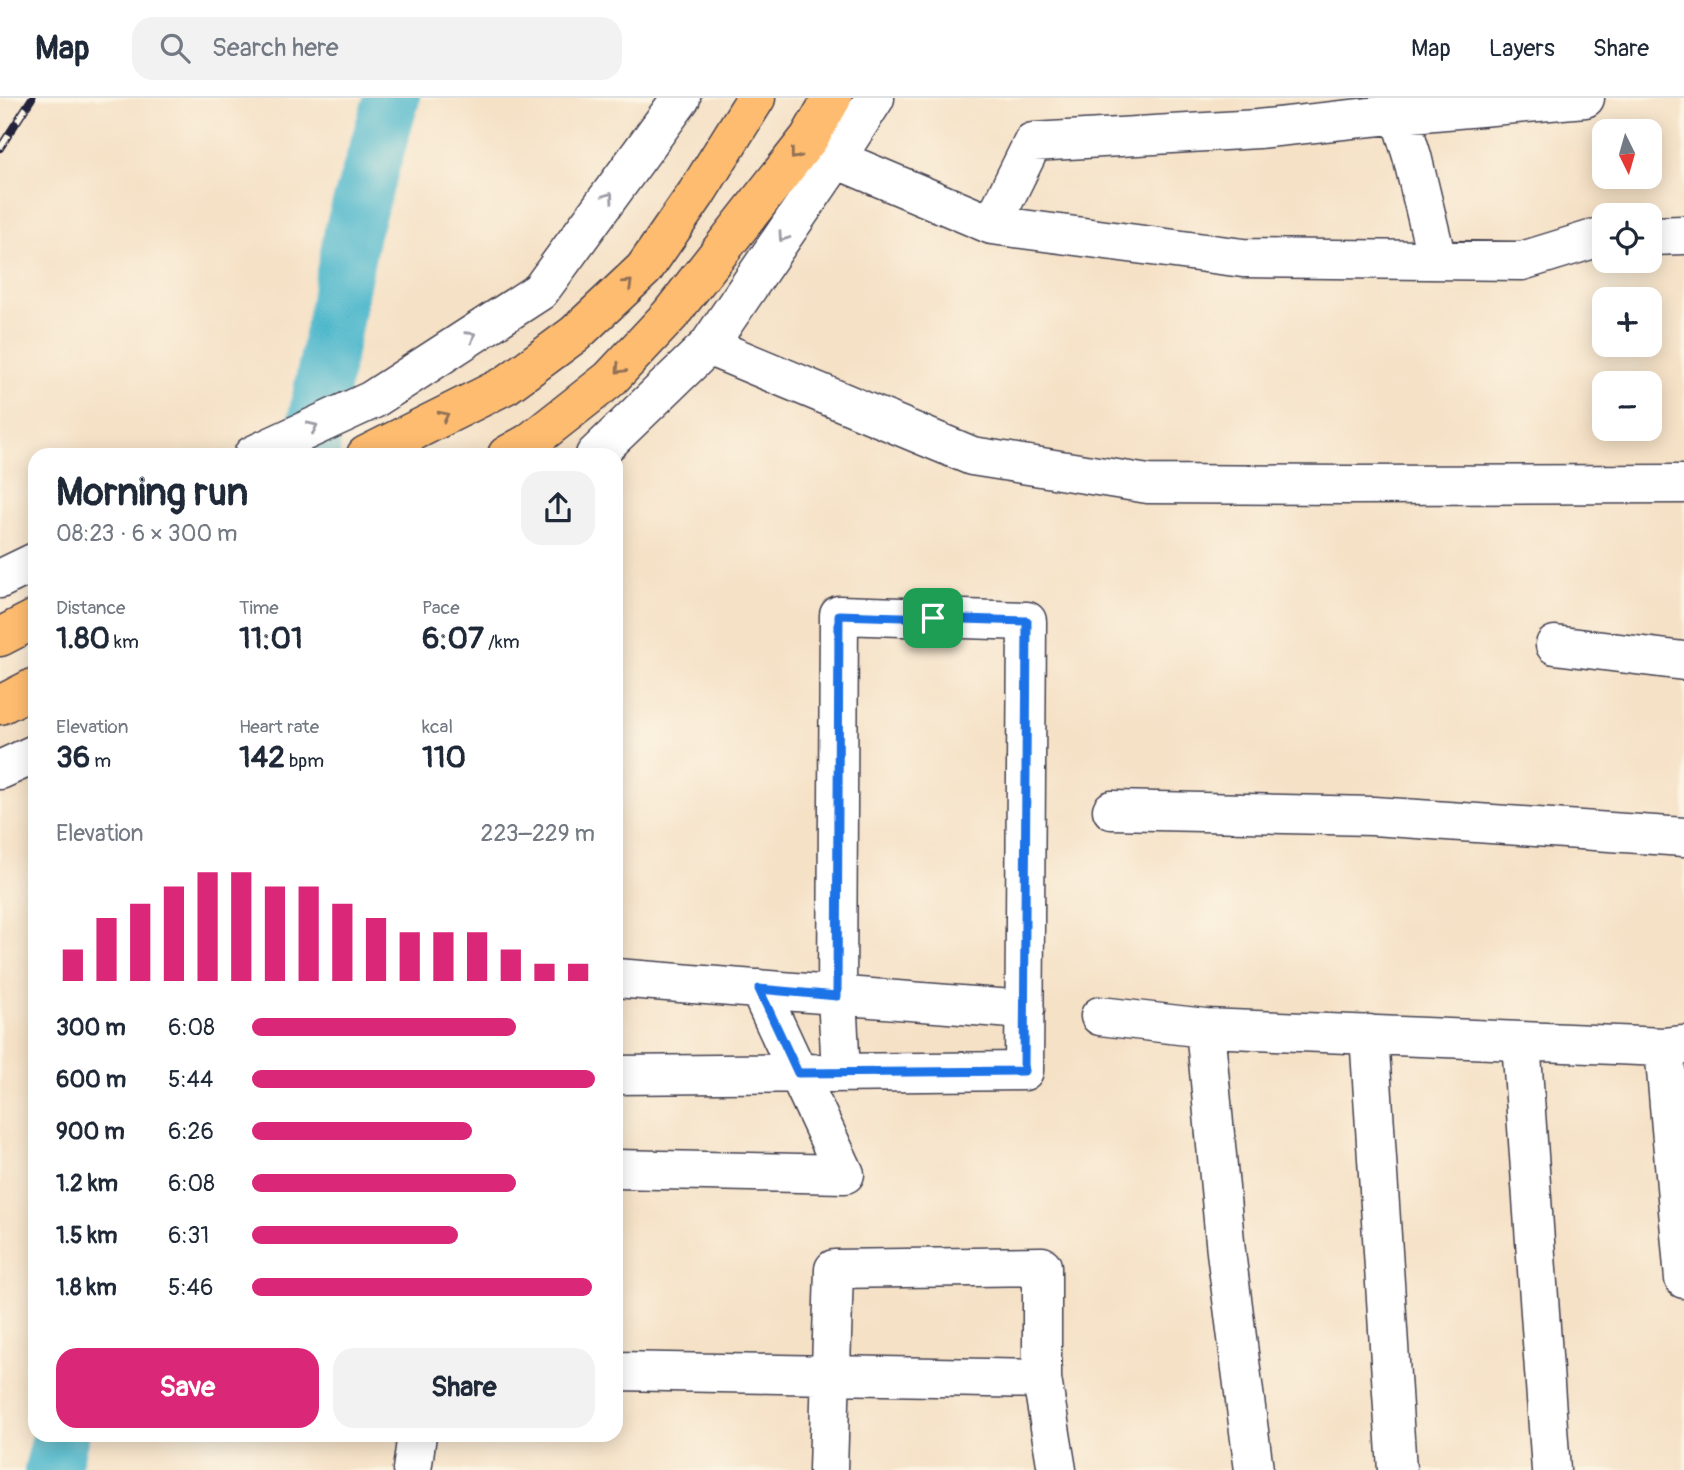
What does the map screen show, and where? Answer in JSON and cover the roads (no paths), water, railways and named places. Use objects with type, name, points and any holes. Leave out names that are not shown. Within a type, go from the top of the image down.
[{"type":"highway","points":[[381,448],[506,385],[575,334],[644,268],[696,194],[756,98]]},
{"type":"highway","points":[[519,448],[610,379],[670,315],[809,138],[832,98]]},
{"type":"highway","points":[[0,637],[28,623]]},
{"type":"highway","points":[[0,705],[28,691]]},
{"type":"street","points":[[268,448],[372,400],[540,291],[681,98]]},
{"type":"street","points":[[602,448],[708,346],[875,98]]},
{"type":"street","points":[[992,225],[1033,142],[1258,129],[1585,98]]},
{"type":"street","points":[[1399,114],[1437,261]]},
{"type":"street","points":[[836,159],[992,225],[1243,258],[1522,261],[1592,239]]},
{"type":"street","points":[[1662,236],[1684,235]]},
{"type":"street","points":[[708,346],[972,456],[1147,484],[1684,484]]},
{"type":"street","points":[[0,579],[28,565]]},
{"type":"street","points":[[623,1075],[798,1073],[841,1073],[1024,1071],[1027,621],[839,615],[837,996],[841,1073]]},
{"type":"street","points":[[1555,645],[1684,661]]},
{"type":"street","points":[[0,770],[28,757]]},
{"type":"street","points":[[1112,810],[1373,816],[1684,837]]},
{"type":"street","points":[[623,979],[1025,1010]]},
{"type":"street","points":[[623,1169],[845,1174],[759,989]]},
{"type":"street","points":[[1100,1016],[1205,1028],[1674,1046],[1684,1279]]},
{"type":"street","points":[[1205,1028],[1226,1252],[1254,1470]]},
{"type":"street","points":[[1369,1034],[1397,1470]]},
{"type":"street","points":[[1521,1041],[1551,1470]]},
{"type":"street","points":[[828,1470],[834,1269],[1042,1266],[1042,1379],[1057,1470]]},
{"type":"street","points":[[623,1371],[1042,1379]]},
{"type":"street","points":[[412,1470],[416,1442]]},
{"type":"waterway","points":[[312,448],[352,232],[392,98]]},
{"type":"waterway","points":[[52,1470],[59,1442]]},
{"type":"railway","points":[[0,148],[32,98]]}]
